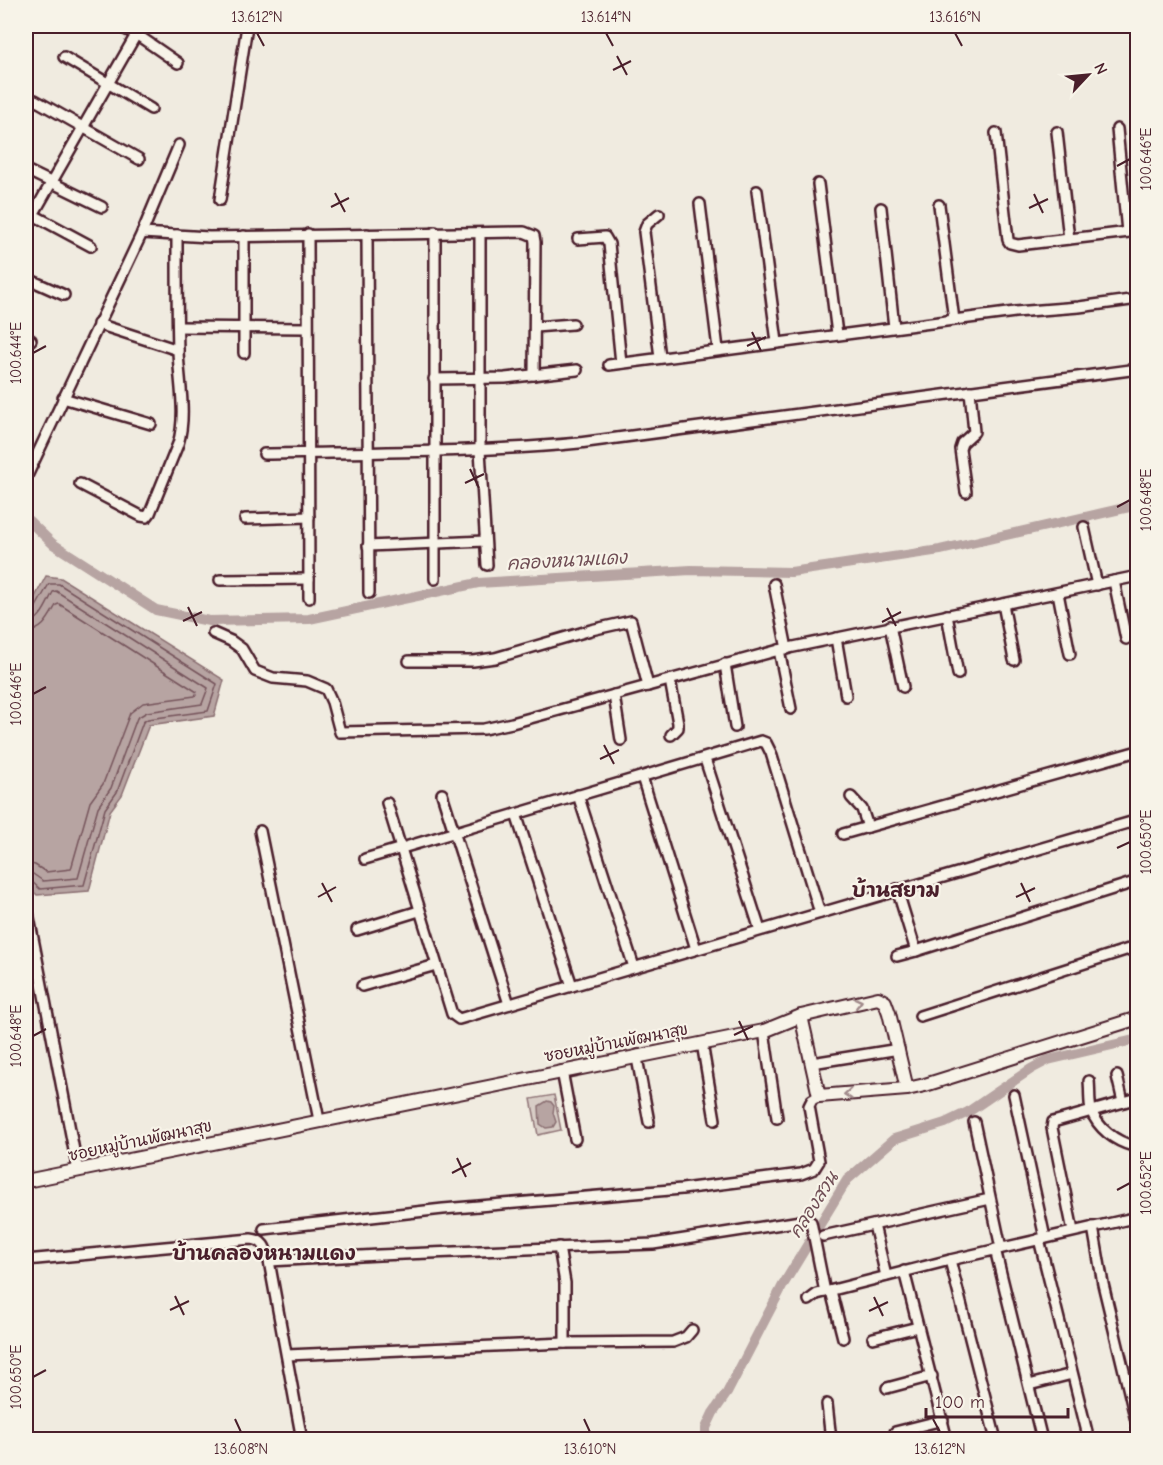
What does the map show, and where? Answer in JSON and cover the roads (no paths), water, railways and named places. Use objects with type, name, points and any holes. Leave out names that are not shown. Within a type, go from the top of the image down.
[{"type":"street","points":[[118,26],[138,30],[178,63]]},
{"type":"street","points":[[220,200],[247,26]]},
{"type":"street","points":[[26,226],[29,213],[50,184],[138,30]]},
{"type":"street","points":[[64,57],[151,109]]},
{"type":"street","points":[[35,100],[139,159]]},
{"type":"street","points":[[996,133],[1008,240],[1018,245],[1132,232],[1117,129]]},
{"type":"street","points":[[1057,132],[1069,238]]},
{"type":"street","points":[[26,478],[142,233],[179,145]]},
{"type":"street","points":[[26,170],[50,184],[102,207]]},
{"type":"street","points":[[818,184],[837,334]]},
{"type":"street","points":[[758,191],[777,342]]},
{"type":"street","points":[[700,204],[718,349]]},
{"type":"street","points":[[939,204],[954,320]]},
{"type":"street","points":[[880,208],[894,327]]},
{"type":"street","points":[[29,213],[90,246]]},
{"type":"street","points":[[659,213],[647,224],[644,232],[660,357]]},
{"type":"street","points":[[435,232],[435,579]]},
{"type":"street","points":[[142,233],[208,237],[524,232],[534,236],[536,242],[534,375]]},
{"type":"street","points":[[480,233],[480,450],[487,565]]},
{"type":"street","points":[[308,234],[309,598]]},
{"type":"street","points":[[367,234],[369,593]]},
{"type":"street","points":[[80,484],[144,518],[150,513],[181,432],[177,235]]},
{"type":"street","points":[[244,236],[244,353]]},
{"type":"street","points":[[578,239],[601,236],[605,237],[609,244],[621,363]]},
{"type":"street","points":[[26,278],[64,295]]},
{"type":"street","points":[[609,365],[837,334],[1137,299]]},
{"type":"street","points":[[98,324],[178,350]]},
{"type":"street","points":[[535,327],[573,324]]},
{"type":"street","points":[[178,327],[307,328]]},
{"type":"street","points":[[264,454],[518,449],[624,438],[1137,369]]},
{"type":"street","points":[[434,379],[505,378],[577,370]]},
{"type":"street","points":[[966,492],[960,449],[962,443],[974,432],[970,390]]},
{"type":"street","points":[[63,398],[151,424]]},
{"type":"street","points":[[245,519],[309,518]]},
{"type":"street","points":[[1084,527],[1097,585]]},
{"type":"street","points":[[368,546],[485,541]]},
{"type":"street","points":[[213,633],[231,640],[242,649],[255,671],[273,678],[307,681],[326,689],[340,732],[484,729],[783,649],[1137,576]]},
{"type":"street","points":[[220,580],[309,579]]},
{"type":"street","points":[[1114,581],[1126,639]]},
{"type":"street","points":[[774,584],[791,709]]},
{"type":"street","points":[[1058,593],[1070,654]]},
{"type":"street","points":[[1004,604],[1014,660]]},
{"type":"street","points":[[947,615],[958,674]]},
{"type":"street","points":[[410,661],[473,661],[495,658],[591,630],[631,621],[648,686]]},
{"type":"street","points":[[890,626],[903,687]]},
{"type":"street","points":[[836,638],[846,696]]},
{"type":"street","points":[[725,664],[735,727]]},
{"type":"street","points":[[670,680],[678,723],[678,728],[671,735]]},
{"type":"street","points":[[614,695],[621,740]]},
{"type":"street","points":[[365,860],[705,759],[758,741],[766,743],[771,753],[820,912]]},
{"type":"street","points":[[843,834],[1137,752]]},
{"type":"street","points":[[705,759],[760,930]]},
{"type":"street","points":[[642,777],[696,949]]},
{"type":"street","points":[[442,794],[509,1004]]},
{"type":"street","points":[[578,795],[634,967]]},
{"type":"street","points":[[850,797],[861,809],[868,827]]},
{"type":"street","points":[[387,803],[452,1014],[455,1017],[464,1018],[1137,820]]},
{"type":"street","points":[[516,814],[572,986]]},
{"type":"street","points":[[260,831],[319,1120]]},
{"type":"street","points":[[897,956],[1137,881]]},
{"type":"street","points":[[897,890],[916,951]]},
{"type":"street","points":[[26,902],[78,1171]]},
{"type":"street","points":[[357,930],[419,911]]},
{"type":"street","points":[[920,1017],[1137,946]]},
{"type":"street","points":[[362,986],[436,965]]},
{"type":"street","name":"ซอยหมู่บ้านพัฒนาสุข","points":[[26,1181],[764,1031],[801,1016],[878,998],[885,1002],[888,1009],[907,1089]]},
{"type":"street","points":[[801,1016],[819,1096]]},
{"type":"street","points":[[264,1229],[443,1209],[682,1189],[801,1174],[814,1169],[819,1161],[809,1106],[812,1100],[819,1096],[907,1089],[1137,1018]]},
{"type":"street","points":[[764,1031],[777,1118]]},
{"type":"street","points":[[702,1044],[715,1120]]},
{"type":"street","points":[[812,1063],[899,1049]]},
{"type":"street","points":[[638,1057],[649,1122]]},
{"type":"street","points":[[562,1071],[575,1139]]},
{"type":"street","points":[[1117,1076],[1123,1102]]},
{"type":"street","points":[[1089,1081],[1092,1111],[1110,1136],[1133,1146]]},
{"type":"street","points":[[1014,1095],[1042,1239],[1089,1440]]},
{"type":"street","points":[[1073,1231],[1052,1124],[1054,1121],[1137,1098]]},
{"type":"street","points":[[974,1122],[998,1249],[1042,1440]]},
{"type":"street","points":[[823,1236],[990,1199]]},
{"type":"street","points":[[809,1300],[814,1295],[904,1271],[1137,1217]]},
{"type":"street","points":[[269,1261],[653,1244],[804,1220],[811,1222],[817,1252],[843,1338]]},
{"type":"street","points":[[874,1225],[886,1276]]},
{"type":"street","points":[[1093,1227],[1103,1284],[1137,1429]]},
{"type":"street","points":[[26,1260],[257,1239],[265,1246],[269,1261],[302,1440]]},
{"type":"street","points":[[559,1247],[564,1283],[565,1343]]},
{"type":"street","points":[[950,1260],[996,1440]]},
{"type":"street","points":[[904,1271],[947,1440]]},
{"type":"street","points":[[873,1338],[918,1327]]},
{"type":"street","points":[[287,1355],[565,1343],[673,1342],[686,1337],[692,1330]]},
{"type":"street","points":[[1029,1385],[1072,1374]]},
{"type":"street","points":[[887,1388],[932,1376]]},
{"type":"street","points":[[827,1404],[831,1440]]},
{"type":"street","points":[[895,1432],[943,1420]]},
{"type":"water","points":[[46,576],[61,578],[224,680],[214,716],[149,725],[122,795],[110,811],[89,891],[37,895],[26,884],[26,614]]},
{"type":"water","points":[[547,1101],[554,1106],[553,1113],[556,1122],[553,1127],[546,1128],[540,1124],[539,1106]]},
{"type":"waterway","name":"คลองหนามแดง","points":[[26,518],[53,544],[156,610],[209,621],[309,619],[478,583],[691,570],[791,572],[940,550],[1138,505]]},
{"type":"waterway","name":"คลองสวน","points":[[706,1440],[706,1428],[713,1413],[727,1393],[783,1285],[847,1180],[894,1139],[945,1123],[968,1112],[1048,1060],[1138,1039]]},
{"type":"district","name":"บ้านสยาม","points":[[896,890]]},
{"type":"district","name":"บ้านคลองหนามแดง","points":[[264,1253]]}]
